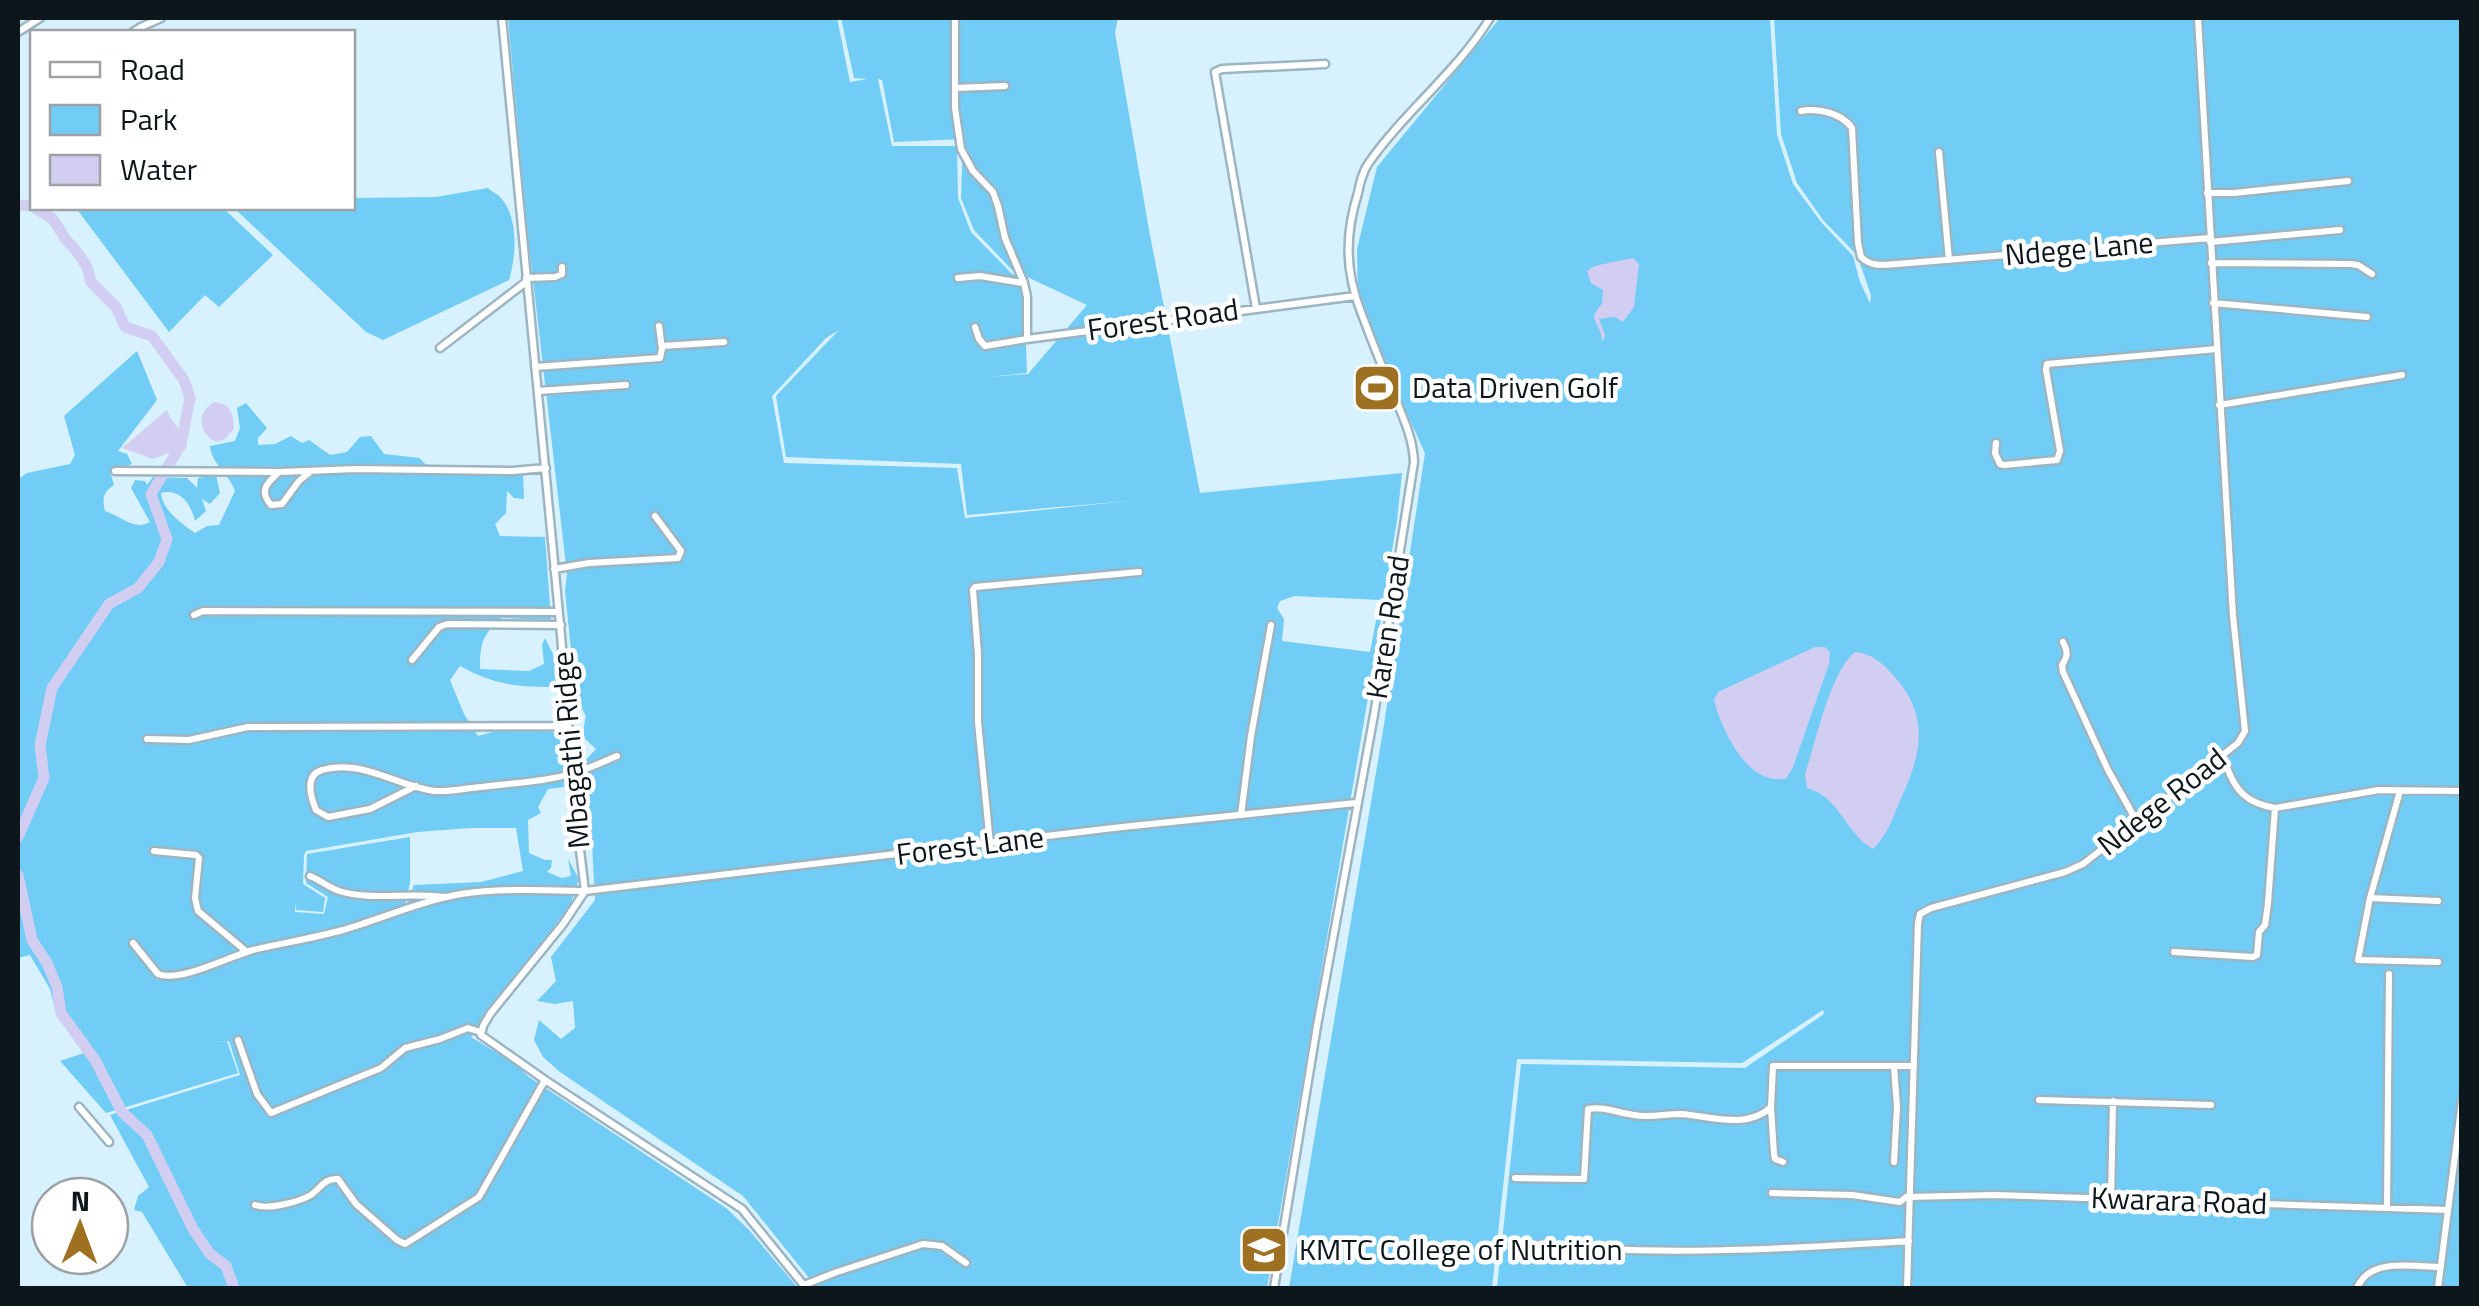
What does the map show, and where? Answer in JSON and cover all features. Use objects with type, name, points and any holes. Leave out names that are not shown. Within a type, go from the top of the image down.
[{"type":"street","points":[[18,32],[40,18]]},
{"type":"street","points":[[136,30],[161,18]]},
{"type":"street","name":"Mbagathi Ridge","points":[[480,1032],[584,891],[502,18]]},
{"type":"street","points":[[955,18],[956,123],[961,149],[993,192],[1005,238],[1028,297],[1027,339]]},
{"type":"street","name":"Karen Road","points":[[1274,1288],[1414,462],[1404,419],[1354,296],[1347,245],[1353,208],[1363,173],[1395,129],[1474,42],[1490,18]]},
{"type":"street","name":"Ndege Road","points":[[1907,1288],[1920,914],[2083,864],[2244,736],[2232,616],[2198,18]]},
{"type":"street","points":[[1256,308],[1215,72],[1325,64]]},
{"type":"street","points":[[955,88],[1005,86]]},
{"type":"street","name":"Ndege Lane","points":[[1801,111],[1818,109],[1845,119],[1852,128],[1860,254],[1877,265],[2340,230]]},
{"type":"street","points":[[1939,152],[1948,260]]},
{"type":"street","points":[[2207,193],[2348,181]]},
{"type":"street","points":[[2211,262],[2350,264],[2372,274]]},
{"type":"street","points":[[440,348],[527,280],[555,277],[562,274],[562,267]]},
{"type":"street","points":[[958,278],[980,276],[1024,283]]},
{"type":"street","name":"Forest Road","points":[[975,327],[985,346],[1354,296]]},
{"type":"street","points":[[2213,303],[2366,317]]},
{"type":"street","points":[[535,367],[660,358],[659,326]]},
{"type":"street","points":[[662,346],[724,342]]},
{"type":"street","points":[[1996,444],[2000,464],[2057,460],[2060,451],[2048,364],[2216,349]]},
{"type":"street","points":[[2219,405],[2402,375]]},
{"type":"street","points":[[538,391],[626,385]]},
{"type":"street","points":[[115,471],[546,468]]},
{"type":"street","points":[[279,472],[264,490],[271,505],[282,504],[300,480],[312,472]]},
{"type":"street","points":[[554,569],[678,558],[678,545],[654,516]]},
{"type":"street","points":[[990,844],[978,722],[973,590],[1139,572]]},
{"type":"street","points":[[194,615],[203,611],[558,612]]},
{"type":"street","points":[[412,660],[439,627],[448,624],[560,625]]},
{"type":"street","points":[[1241,815],[1271,625]]},
{"type":"street","points":[[2063,642],[2067,651],[2064,672],[2108,770],[2137,822]]},
{"type":"street","points":[[147,739],[189,740],[248,727],[568,726]]},
{"type":"street","points":[[2222,755],[2241,794],[2275,808],[2379,790],[2462,790]]},
{"type":"street","points":[[416,786],[370,809],[328,817],[316,810],[310,790],[316,772],[337,768],[356,768],[446,791],[572,774],[617,756]]},
{"type":"street","points":[[2400,791],[2370,898],[2358,960],[2438,962]]},
{"type":"street","name":"Forest Lane","points":[[446,898],[490,891],[584,891],[1356,803]]},
{"type":"street","points":[[2174,952],[2257,955],[2268,903],[2275,808]]},
{"type":"street","points":[[154,852],[199,858],[198,911],[247,952]]},
{"type":"street","points":[[310,876],[352,894],[446,898]]},
{"type":"street","points":[[133,942],[164,976],[346,929],[446,898]]},
{"type":"street","points":[[2370,898],[2438,901]]},
{"type":"street","points":[[2387,1208],[2390,974]]},
{"type":"street","points":[[238,1040],[257,1094],[271,1113],[381,1068],[406,1048],[468,1028],[480,1032],[483,1038],[545,1080],[733,1202],[805,1287],[837,1272],[923,1244],[942,1246],[966,1263]]},
{"type":"street","points":[[1783,1162],[1774,1154],[1772,1066],[1914,1066]]},
{"type":"street","points":[[1894,1066],[1894,1162]]},
{"type":"street","points":[[255,1205],[264,1208],[304,1198],[328,1179],[338,1179],[356,1204],[405,1244],[480,1197],[545,1080]]},
{"type":"street","points":[[2039,1100],[2211,1105]]},
{"type":"street","points":[[2111,1200],[2113,1101]]},
{"type":"street","points":[[2438,1288],[2462,1101]]},
{"type":"street","points":[[79,1107],[109,1142]]},
{"type":"street","points":[[1515,1178],[1584,1179],[1588,1109],[1640,1116],[1677,1114],[1741,1120],[1760,1116],[1771,1107]]},
{"type":"street","name":"Kwarara Road","points":[[1772,1193],[1852,1195],[1900,1202],[1906,1197],[1995,1195],[2448,1210]]},
{"type":"street","points":[[1538,1245],[1708,1251],[1909,1241]]},
{"type":"street","points":[[2357,1288],[2361,1279],[2377,1267],[2441,1267]]},
{"type":"green space","points":[[508,18],[837,18],[850,82],[867,79],[854,78],[841,18],[1118,18],[1115,33],[1149,230],[1200,493],[1402,473],[1370,686],[1267,1288],[817,1288],[743,1196],[543,1057],[534,1040],[539,1020],[561,1039],[575,1028],[573,1001],[537,1001],[556,981],[551,957],[595,900],[581,765],[596,749],[582,736],[586,716],[576,698],[565,591],[567,574],[527,228]],"holes":[[[878,79],[882,80],[894,142],[963,139],[961,198],[974,230],[1012,270],[1087,305],[1028,374],[987,377],[1027,373],[1024,297],[1020,278],[971,232],[958,198],[957,146],[892,146]],[[839,330],[776,396],[786,457],[961,464],[967,515],[1128,501],[965,518],[957,468],[784,463],[772,396],[826,338]],[[1295,596],[1380,600],[1370,652],[1282,641],[1284,619],[1277,608],[1280,601]]]},
{"type":"green space","points":[[1500,18],[1770,18],[1777,135],[1793,184],[1821,222],[1853,256],[1870,303],[1871,295],[1857,255],[1823,220],[1797,183],[1781,134],[1774,18],[2461,18],[2461,1288],[1497,1288],[1521,1064],[1745,1068],[1824,1014],[1823,1010],[1742,1063],[1517,1059],[1492,1288],[1289,1288],[1383,731],[1425,453],[1360,310],[1357,249],[1377,167]]},
{"type":"green space","points":[[488,188],[500,197],[513,227],[509,280],[383,340],[366,332],[236,210],[355,210],[355,198],[436,197]]},
{"type":"green space","points":[[78,210],[225,210],[273,255],[219,307],[205,295],[169,332]]},
{"type":"green space","points":[[137,351],[157,400],[118,451],[127,454],[132,464],[110,471],[114,485],[104,496],[105,511],[133,524],[144,524],[150,522],[131,488],[135,480],[147,485],[153,477],[187,478],[197,488],[198,478],[216,475],[220,493],[210,504],[202,499],[206,511],[195,521],[184,499],[174,493],[161,493],[169,511],[195,533],[219,525],[235,491],[210,446],[235,441],[240,428],[237,408],[246,403],[267,428],[258,438],[258,445],[275,444],[291,436],[302,443],[309,440],[330,455],[347,452],[360,437],[371,436],[384,454],[419,458],[435,473],[523,475],[524,499],[514,498],[507,491],[506,513],[495,524],[500,536],[545,537],[551,620],[502,618],[484,640],[480,669],[529,671],[544,664],[545,638],[558,664],[556,687],[506,684],[460,666],[450,680],[478,736],[503,729],[558,732],[565,787],[548,789],[538,807],[541,813],[528,820],[529,853],[552,860],[547,872],[562,878],[571,876],[568,859],[579,879],[570,906],[471,1037],[726,1208],[798,1288],[188,1288],[142,1212],[134,1210],[138,1196],[149,1187],[110,1115],[240,1075],[229,1041],[238,1073],[106,1113],[60,1061],[90,1051],[57,1016],[50,989],[30,955],[18,958],[18,479],[27,473],[70,464],[75,455],[64,416]],"holes":[[[516,828],[523,871],[481,882],[414,885],[402,918],[410,883],[410,837],[307,854],[306,883],[328,897],[324,914],[295,912],[295,902],[296,910],[323,912],[325,898],[303,884],[306,851],[417,832]]]},
{"type":"water","points":[[1633,258],[1639,264],[1634,307],[1623,322],[1615,317],[1599,319],[1605,334],[1602,340],[1594,318],[1602,304],[1603,290],[1591,283],[1587,271]]},
{"type":"water","points":[[214,402],[230,410],[234,429],[216,442],[206,433],[202,422],[204,411]]},
{"type":"water","points":[[167,410],[187,446],[153,459],[122,448]]},
{"type":"water","points":[[1815,647],[1825,647],[1830,652],[1829,664],[1793,767],[1787,778],[1761,775],[1749,766],[1730,740],[1714,700],[1718,692]]},
{"type":"water","points":[[1855,652],[1877,660],[1894,676],[1914,706],[1918,721],[1913,768],[1889,827],[1873,849],[1827,799],[1807,788],[1805,774],[1831,691]]},
{"type":"waterway","points":[[18,205],[30,206]]},
{"type":"waterway","points":[[18,837],[44,778],[40,745],[52,688],[109,604],[138,588],[159,562],[167,539],[151,494],[181,445],[190,398],[184,380],[152,336],[125,327],[116,307],[91,282],[87,267],[53,219],[38,210]]},
{"type":"waterway","points":[[18,875],[32,940],[57,987],[61,1013],[95,1060],[122,1112],[147,1135],[193,1229],[210,1254],[226,1266],[232,1288]]},
{"type":"place","name":"Data Driven Golf","points":[[1377,388]]},
{"type":"place","name":"KMTC College of Nutrition","points":[[1264,1250]]}]
